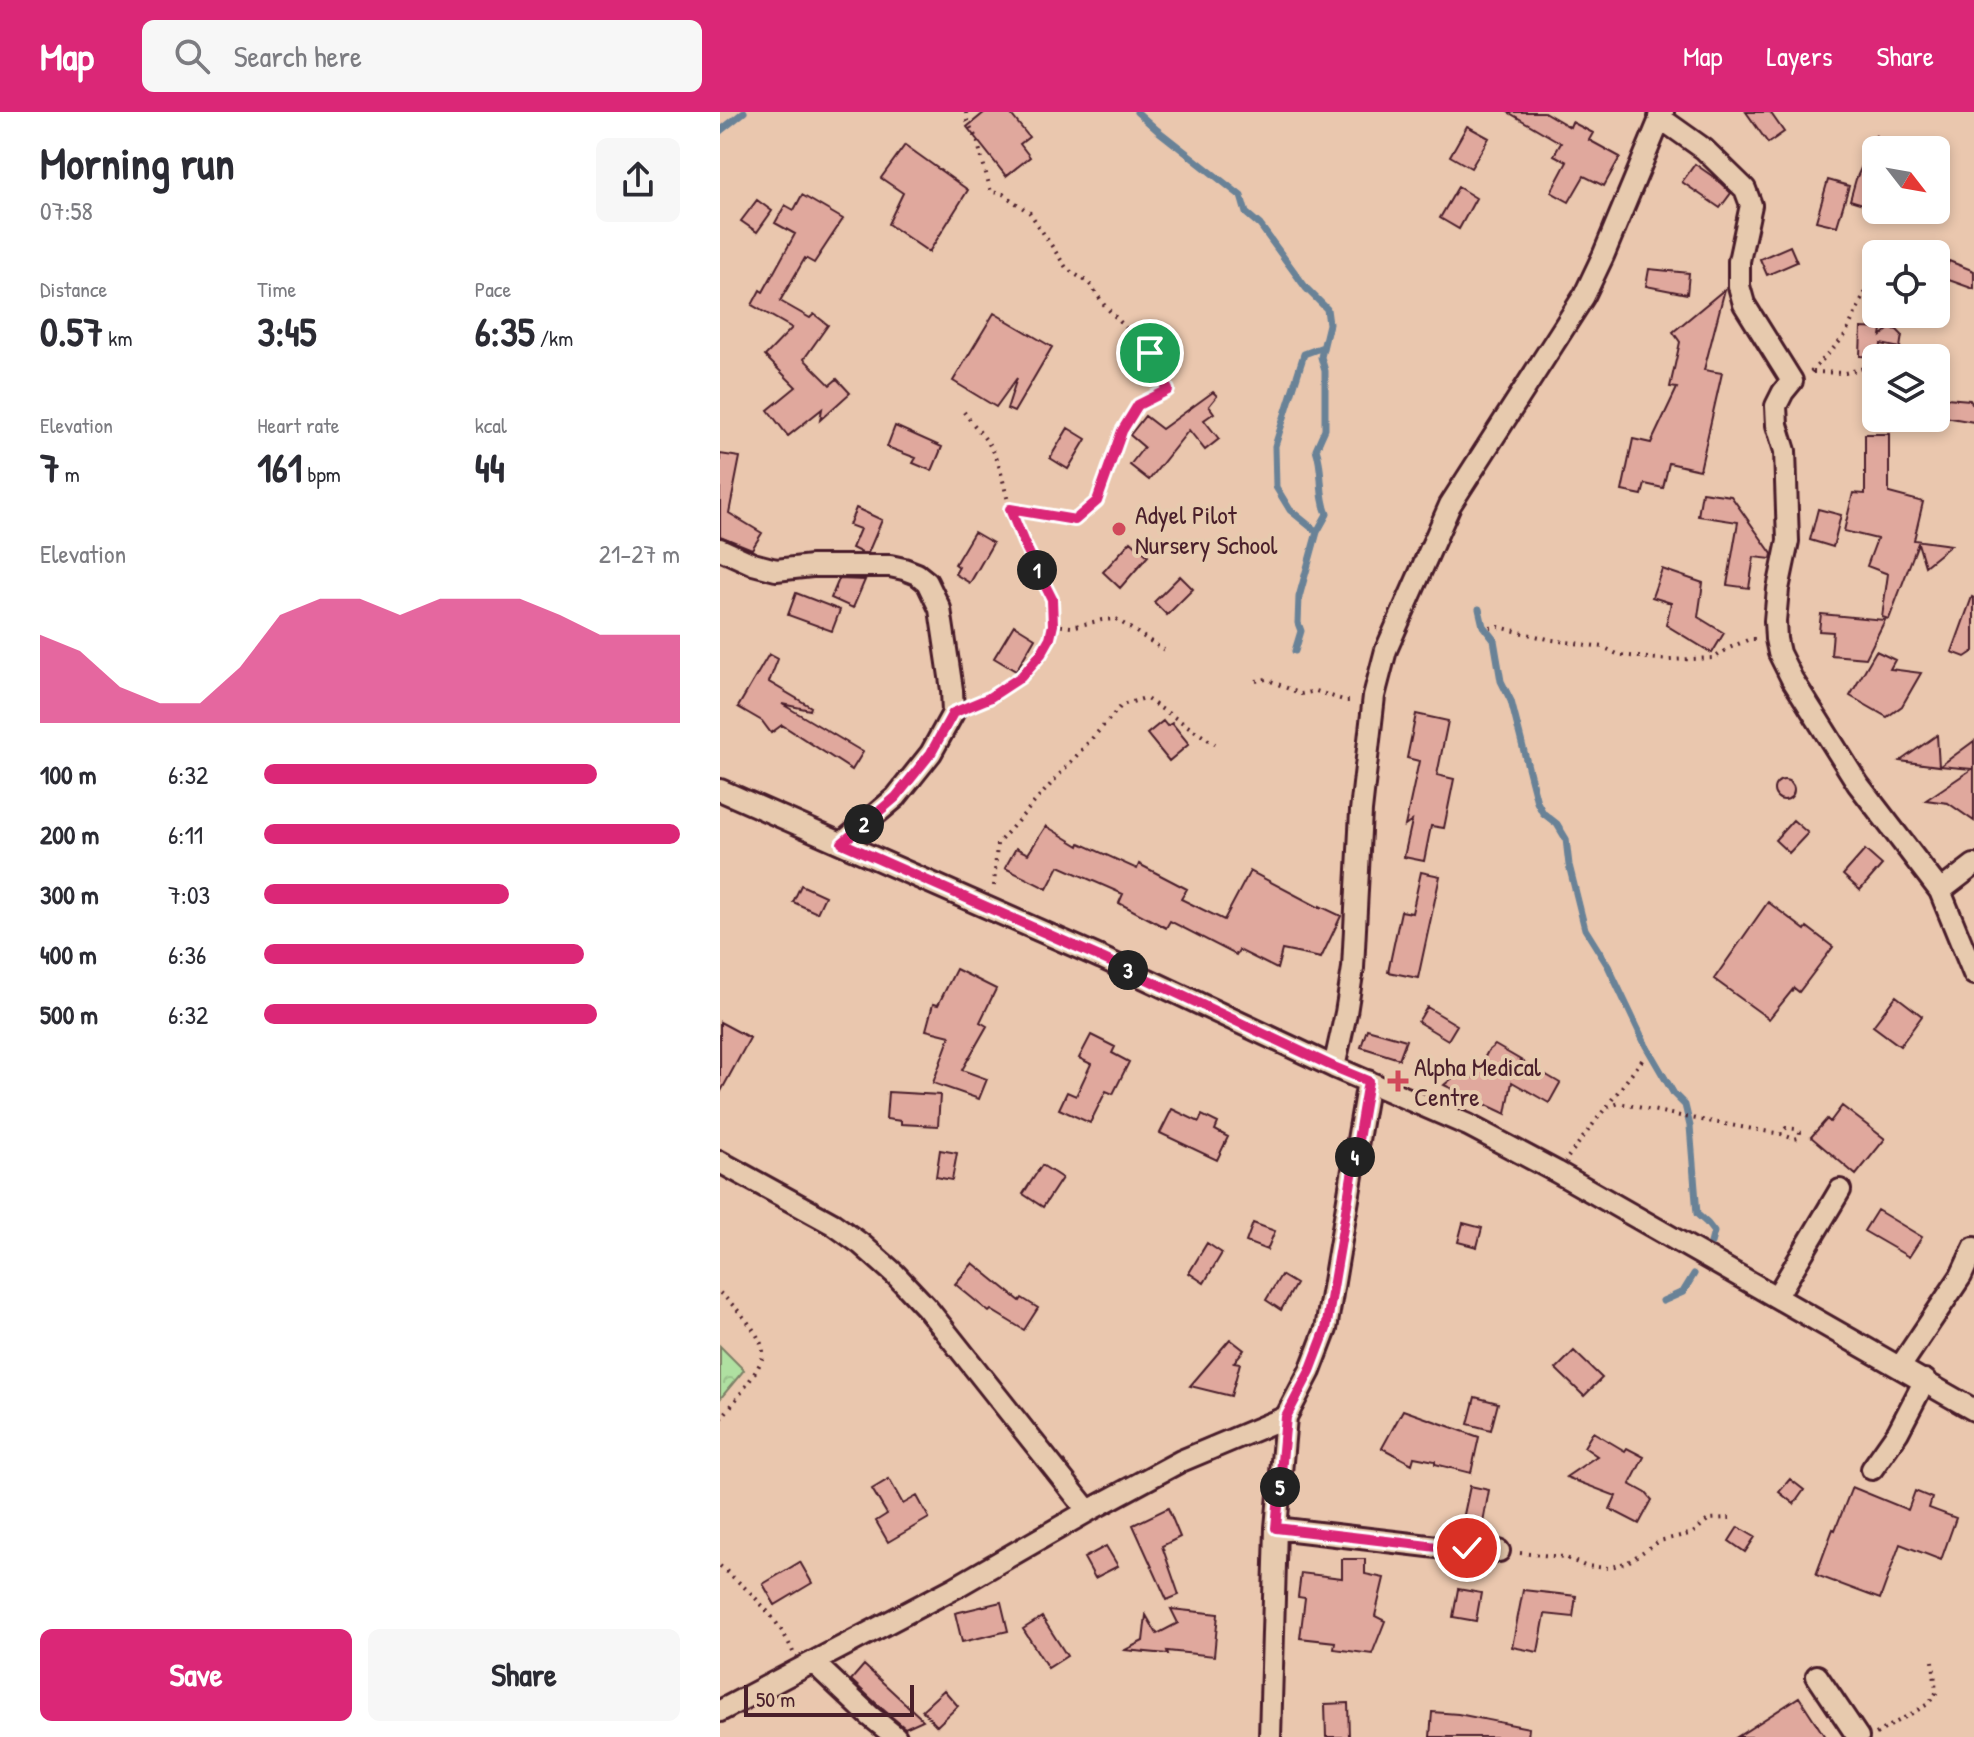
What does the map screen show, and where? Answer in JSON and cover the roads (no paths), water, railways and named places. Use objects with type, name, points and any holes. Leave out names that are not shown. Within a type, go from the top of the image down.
[{"type":"street","points":[[1334,1067],[1353,968],[1361,811],[1374,696],[1386,650],[1450,505],[1584,296],[1661,114],[1704,149],[1745,189],[1751,205],[1739,261],[1739,286],[1744,304],[1802,376],[1783,392],[1776,406],[1777,425],[1785,451],[1788,541],[1778,589],[1776,639],[1779,653],[1858,784],[1940,891],[1974,974]]},
{"type":"street","points":[[720,549],[753,564],[776,570],[812,566],[890,566],[917,574],[927,582],[940,609],[953,713],[931,753],[896,797],[842,843]]},
{"type":"street","points":[[724,799],[842,843],[1468,1125],[1557,1172],[1974,1410]]},
{"type":"street","points":[[1940,891],[1974,865]]},
{"type":"street","points":[[1270,1737],[1276,1528],[1286,1417],[1310,1371],[1326,1329],[1368,1081]]},
{"type":"street","points":[[720,1162],[833,1224],[895,1274],[927,1308],[1088,1511]]},
{"type":"street","points":[[1777,1296],[1840,1190]]},
{"type":"street","points":[[1900,1367],[1961,1276],[1974,1248]]},
{"type":"street","points":[[1872,1469],[1898,1432],[1925,1380]]},
{"type":"street","points":[[720,1711],[956,1587],[1181,1461],[1286,1417]]},
{"type":"street","points":[[1276,1528],[1499,1551]]},
{"type":"street","points":[[806,1666],[896,1737]]},
{"type":"street","points":[[1817,1676],[1858,1737]]},
{"type":"waterway","points":[[720,131],[744,112]]},
{"type":"waterway","points":[[1137,112],[1241,196],[1246,213],[1260,225],[1306,288],[1327,309],[1329,324],[1321,357],[1325,371],[1325,429],[1316,449],[1327,514],[1317,532],[1299,597],[1298,623],[1301,631],[1295,651]]},
{"type":"waterway","points":[[1317,532],[1290,510],[1276,487],[1275,446],[1304,354],[1323,347]]},
{"type":"waterway","points":[[1479,609],[1483,626],[1494,640],[1501,681],[1511,701],[1537,802],[1566,839],[1569,865],[1585,929],[1608,966],[1646,1046],[1674,1094],[1685,1105],[1690,1126],[1697,1214],[1714,1232],[1711,1243]]},
{"type":"waterway","points":[[1663,1301],[1683,1292],[1694,1274]]},
{"type":"place","name":"Adyel Pilot Nursery School","points":[[1119,529]]},
{"type":"place","name":"Alpha Medical Centre","points":[[1398,1081]]}]
